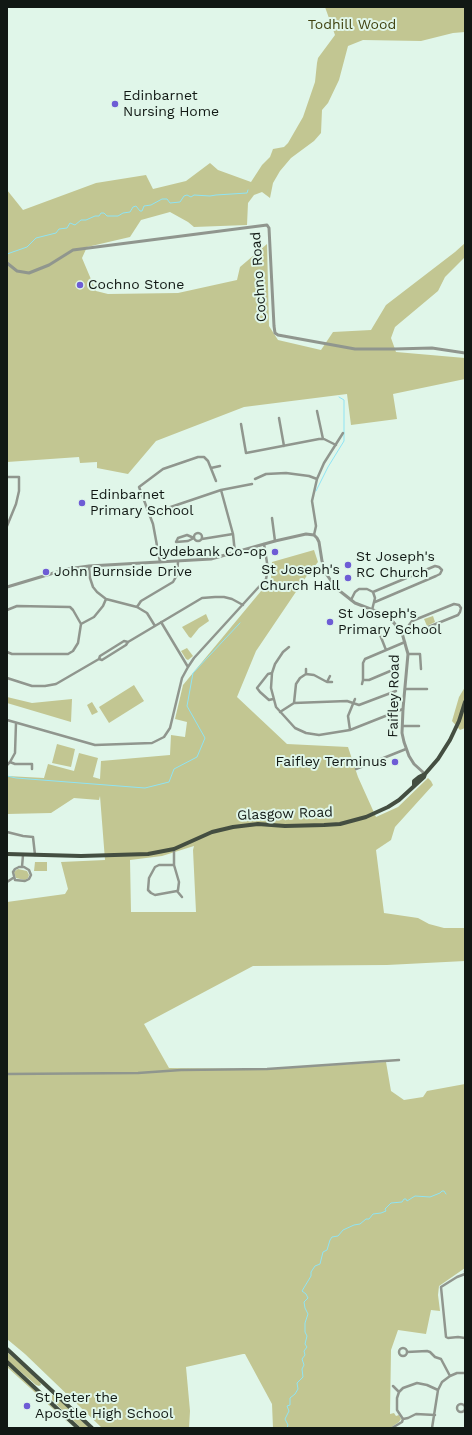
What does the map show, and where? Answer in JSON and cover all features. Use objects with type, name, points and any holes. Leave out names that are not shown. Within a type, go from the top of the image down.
[{"type":"main road","name":"Glasgow Road","points":[[7,854],[121,855],[152,853],[174,849],[212,832],[233,826],[258,824],[285,826],[324,825],[357,820],[388,807],[399,800],[421,781],[450,740],[459,721],[465,702]]},
{"type":"main road","points":[[419,777],[425,774]]},
{"type":"main road","name":"Glasgow Road","points":[[414,786],[414,782],[419,777]]},
{"type":"main road","points":[[7,1348],[92,1428]]},
{"type":"main road","points":[[7,1362],[78,1428]]},
{"type":"main road","points":[[42,1395],[49,1387]]},
{"type":"street","name":"Cochno Road","points":[[7,263],[17,271],[29,274],[49,265],[73,250],[267,225],[269,228],[274,326],[275,333],[278,335],[355,349],[432,348],[465,353]]},
{"type":"street","points":[[317,410],[323,439]]},
{"type":"street","points":[[279,418],[284,446]]},
{"type":"street","points":[[241,424],[246,453],[323,439],[336,445]]},
{"type":"street","points":[[7,587],[67,569],[89,566],[211,559],[275,540],[306,534],[314,535],[316,526],[312,501],[317,478],[324,463],[343,433]]},
{"type":"street","points":[[160,562],[156,534],[139,487],[163,469],[201,456],[206,458],[212,468],[216,481]]},
{"type":"street","points":[[212,468],[220,466]]},
{"type":"street","points":[[255,479],[266,474],[286,473],[317,478]]},
{"type":"street","points":[[7,477],[19,477],[19,491],[16,504],[7,526]]},
{"type":"street","points":[[150,514],[221,490],[252,484]]},
{"type":"street","points":[[221,490],[233,534],[235,553]]},
{"type":"street","points":[[272,518],[275,540]]},
{"type":"street","points":[[202,539],[202,534],[198,532],[195,534],[194,538],[188,541],[176,542],[178,538],[187,535],[194,538],[197,541],[233,534]]},
{"type":"street","name":"Faifley Road","points":[[314,535],[317,538],[327,575],[336,588],[351,600],[390,618],[402,633],[408,654],[402,733],[409,756],[425,774]]},
{"type":"street","points":[[7,720],[95,745],[152,743],[164,737],[170,728],[182,678],[188,667],[194,658],[264,582],[268,575],[264,544]]},
{"type":"street","points":[[137,607],[141,601],[173,582],[177,575],[178,562]]},
{"type":"street","points":[[89,566],[90,578],[93,587],[97,592],[106,599],[137,607],[147,613],[155,626]]},
{"type":"street","points":[[373,592],[435,566],[440,567],[442,570],[440,574],[436,576],[375,602]]},
{"type":"street","points":[[351,600],[355,592],[359,589],[367,589],[373,592],[376,598],[372,610]]},
{"type":"street","points":[[7,678],[32,686],[56,684],[99,659],[102,660],[126,645],[128,642],[202,598],[215,596],[224,597],[244,605]]},
{"type":"street","points":[[81,624],[94,617],[103,606],[106,599]]},
{"type":"street","points":[[454,604],[457,604],[460,607],[460,612],[458,614],[416,632],[410,629],[409,625],[412,621],[454,604]]},
{"type":"street","points":[[7,610],[17,606],[70,607],[81,624],[78,643],[73,651],[68,654],[12,654],[7,652]]},
{"type":"street","points":[[161,622],[188,667]]},
{"type":"street","points":[[377,627],[386,650]]},
{"type":"street","points":[[402,633],[410,629]]},
{"type":"street","points":[[362,684],[363,663],[365,659],[405,642]]},
{"type":"street","points":[[289,647],[283,652],[275,664],[272,673],[271,688],[276,707],[295,728],[306,733],[319,735],[350,730],[403,709]]},
{"type":"street","points":[[408,654],[420,654],[421,669]]},
{"type":"street","points":[[306,669],[306,674]]},
{"type":"street","points":[[363,680],[369,680],[395,670]]},
{"type":"street","points":[[272,673],[268,674],[258,688],[260,692],[269,700],[273,699]]},
{"type":"street","points":[[294,703],[296,684],[300,678],[306,674],[314,675],[327,682],[332,682]]},
{"type":"street","points":[[327,682],[330,676]]},
{"type":"street","points":[[405,690],[427,689]]},
{"type":"street","points":[[280,712],[294,703],[347,701],[361,705],[396,691]]},
{"type":"street","points":[[350,730],[348,716],[355,699]]},
{"type":"street","points":[[7,765],[15,753],[16,723]]},
{"type":"street","points":[[403,726],[419,726]]},
{"type":"street","points":[[356,769],[406,749]]},
{"type":"street","points":[[10,762],[15,764],[32,764],[32,769]]},
{"type":"street","points":[[419,769],[419,777]]},
{"type":"street","points":[[7,832],[33,837],[36,855]]},
{"type":"street","points":[[174,849],[174,865],[179,882],[177,892]]},
{"type":"street","points":[[22,867],[23,855]]},
{"type":"street","points":[[174,865],[159,865],[156,867],[148,878],[148,890],[150,893],[156,895],[177,892]]},
{"type":"street","points":[[7,882],[13,878],[14,870],[19,867],[28,868],[31,872],[29,879],[25,881],[17,881],[13,878]]},
{"type":"street","points":[[177,892],[182,897]]},
{"type":"street","points":[[7,1074],[138,1073],[181,1070],[267,1069],[399,1060]]},
{"type":"street","points":[[465,1272],[441,1287],[446,1337],[465,1338]]},
{"type":"street","points":[[406,1352],[427,1351],[441,1358],[450,1376]]},
{"type":"street","points":[[432,1428],[438,1390],[442,1382],[457,1373],[465,1373]]},
{"type":"street","points":[[403,1419],[396,1407],[399,1392],[406,1386],[417,1383],[427,1385],[438,1390]]},
{"type":"street","points":[[393,1386],[399,1392]]},
{"type":"street","points":[[392,1428],[402,1422],[403,1419],[416,1414],[435,1415]]},
{"type":"green space","name":"Todhill Wood","points":[[325,7],[465,7],[465,32],[453,33],[421,41],[363,40],[348,46],[339,80],[328,103],[322,110],[321,133],[314,141],[291,158],[280,171],[273,183],[270,198],[262,192],[254,195],[248,203],[247,225],[194,227],[170,212],[141,220],[130,237],[87,247],[82,258],[96,291],[108,294],[178,293],[237,280],[240,267],[267,244],[269,326],[278,340],[321,350],[333,332],[371,330],[386,305],[465,243],[465,257],[445,277],[438,291],[395,327],[391,338],[396,352],[465,358],[465,379],[393,394],[397,419],[351,425],[347,394],[244,407],[156,441],[128,474],[97,468],[97,462],[80,463],[79,457],[7,462],[7,190],[23,210],[96,183],[146,175],[153,189],[186,181],[210,163],[218,170],[251,182],[262,165],[270,157],[273,149],[284,147],[288,143],[303,117],[315,82],[318,58],[335,35]]},
{"type":"green space","points":[[314,550],[318,562],[308,574],[256,651],[237,697],[287,744],[348,747],[358,777],[376,817],[398,807],[428,778],[431,781],[433,785],[395,827],[391,840],[376,850],[384,913],[418,918],[429,924],[444,928],[464,928],[465,925],[465,961],[387,965],[253,966],[144,1024],[169,1068],[267,1069],[386,1062],[391,1091],[404,1100],[423,1097],[427,1091],[465,1084],[465,1268],[439,1286],[438,1295],[440,1311],[431,1310],[426,1334],[398,1330],[391,1350],[390,1414],[394,1413],[396,1416],[399,1415],[401,1419],[390,1428],[273,1428],[272,1404],[245,1354],[243,1354],[186,1367],[190,1411],[189,1428],[102,1428],[25,1354],[7,1339],[7,902],[65,894],[68,889],[61,862],[105,860],[100,796],[99,800],[74,798],[51,813],[7,814],[7,776],[44,778],[48,764],[74,771],[79,753],[98,758],[93,777],[100,779],[101,761],[170,755],[171,735],[185,737],[187,722],[175,719],[183,685],[271,579],[272,562]],"holes":[[[194,846],[196,912],[131,912],[130,860],[162,856]]]},
{"type":"green space","points":[[206,614],[209,621],[199,628],[191,638],[189,637],[182,627]]},
{"type":"green space","points":[[433,616],[435,622],[427,626],[424,619]]},
{"type":"green space","points":[[187,648],[193,656],[188,660],[181,651]]},
{"type":"green space","points":[[134,685],[144,701],[109,723],[99,707]]},
{"type":"green space","points":[[465,687],[465,728],[460,730],[452,721],[459,697]]},
{"type":"green space","points":[[7,697],[32,703],[72,699],[71,722],[7,703]]},
{"type":"green space","points":[[92,702],[98,712],[92,715],[87,705]]},
{"type":"green space","points":[[57,744],[75,749],[71,767],[52,763]]},
{"type":"green space","points":[[35,862],[47,862],[47,871],[34,871]]},
{"type":"green space","points":[[18,869],[27,871],[29,875],[28,878],[25,880],[16,878],[14,872]]},
{"type":"green space","points":[[7,1352],[40,1381],[41,1385],[36,1385],[7,1360]]},
{"type":"green space","points":[[7,1365],[37,1392],[74,1428],[7,1367]]},
{"type":"green space","points":[[52,1395],[56,1396],[89,1428],[81,1428],[52,1400]]},
{"type":"waterway","points":[[7,254],[27,247],[36,238],[56,233],[59,229],[67,228],[70,223],[75,225],[81,220],[99,216],[101,213],[104,213],[107,216],[118,216],[123,213],[130,212],[133,207],[136,206],[140,211],[142,211],[144,206],[151,205],[162,199],[167,199],[170,203],[180,202],[184,196],[187,195],[191,197],[194,195],[210,196],[247,193],[248,190]]},
{"type":"waterway","points":[[316,491],[328,467],[344,441],[344,400],[339,397]]},
{"type":"waterway","points":[[7,776],[16,778],[145,788],[169,782],[174,769],[197,757],[205,738],[187,706],[193,673],[240,623]]},
{"type":"waterway","points":[[287,1428],[288,1425],[285,1419],[289,1411],[287,1406],[290,1405],[290,1398],[298,1389],[297,1383],[303,1377],[302,1369],[304,1365],[302,1359],[305,1355],[304,1351],[307,1347],[305,1344],[307,1336],[305,1332],[305,1323],[308,1314],[304,1302],[308,1298],[302,1291],[311,1276],[311,1272],[315,1266],[320,1264],[323,1252],[327,1250],[332,1237],[338,1236],[343,1230],[369,1219],[373,1214],[386,1211],[385,1209],[391,1203],[402,1202],[404,1199],[407,1201],[415,1196],[430,1197],[442,1191],[446,1194]]},
{"type":"place","name":"Edinbarnet Nursing Home","points":[[115,104]]},
{"type":"place","name":"Cochno Stone","points":[[80,285]]},
{"type":"place","name":"Edinbarnet Primary School","points":[[82,503]]},
{"type":"place","name":"Clydebank Co-op","points":[[275,552]]},
{"type":"place","name":"St Joseph's RC Church","points":[[348,565]]},
{"type":"place","name":"John Burnside Drive","points":[[46,572]]},
{"type":"place","name":"St Joseph's Church Hall","points":[[348,578]]},
{"type":"place","name":"St Joseph's Primary School","points":[[330,622]]},
{"type":"place","name":"Faifley Terminus","points":[[395,762]]},
{"type":"place","name":"St Peter the Apostle High School","points":[[27,1406]]}]
